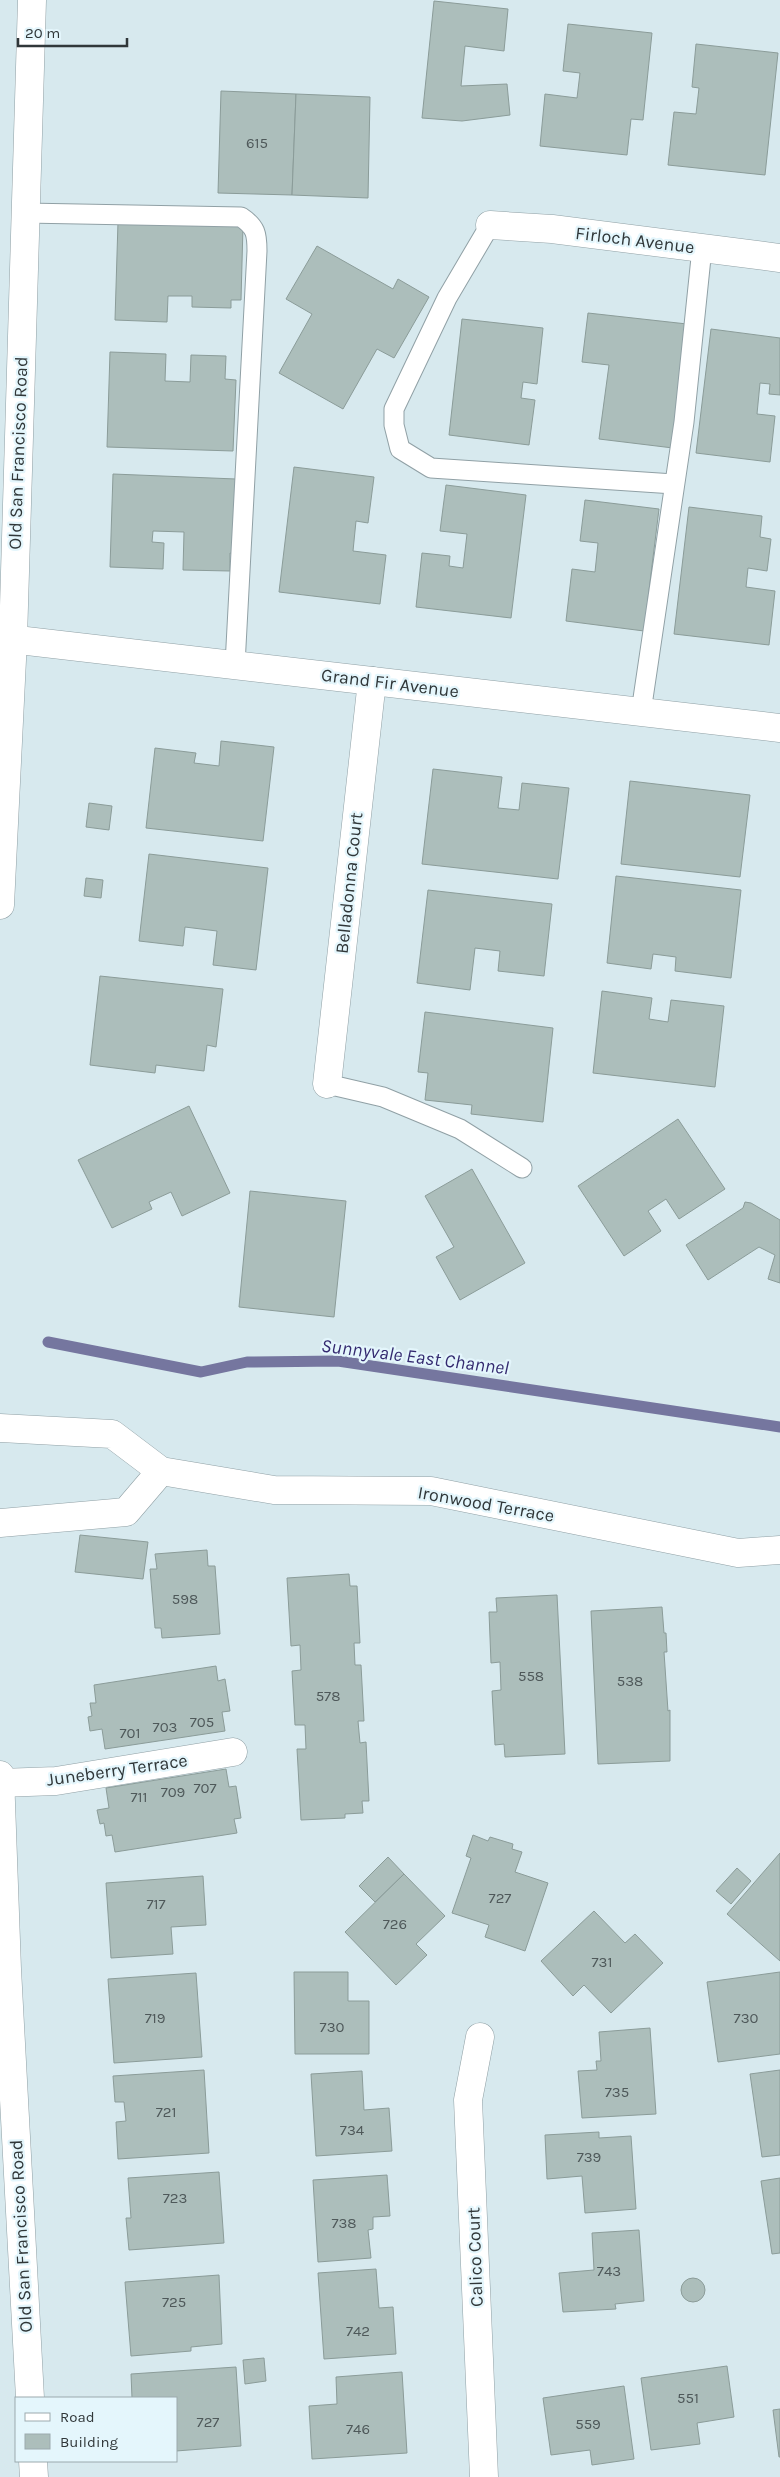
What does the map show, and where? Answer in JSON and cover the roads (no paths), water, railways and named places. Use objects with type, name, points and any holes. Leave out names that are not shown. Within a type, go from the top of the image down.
[{"type":"street","name":"Old San Francisco Road","points":[[0,905],[6,639],[25,213],[32,0]]},
{"type":"street","name":"Firloch Avenue","points":[[490,226],[552,229],[780,258]]},
{"type":"street","name":"Grand Fir Avenue","points":[[6,639],[780,728]]},
{"type":"street","name":"Belladonna Court","points":[[327,1084],[372,681]]},
{"type":"street","name":"Ironwood Terrace","points":[[0,1428],[112,1434],[161,1471],[274,1490],[431,1491],[738,1553],[780,1550]]},
{"type":"street","points":[[0,1523],[126,1512],[161,1471]]},
{"type":"street","name":"Juneberry Terrace","points":[[0,1784],[56,1780],[233,1752]]},
{"type":"street","name":"Old San Francisco Road","points":[[0,1775],[7,1968],[30,2397]]},
{"type":"street","name":"Calico Court","points":[[480,2038],[468,2100],[484,2477]]},
{"type":"street","points":[[33,2462],[34,2477]]},
{"type":"lane","points":[[25,213],[241,217],[253,225],[257,234],[257,251],[235,665]]},
{"type":"lane","points":[[490,226],[447,298],[394,410],[394,425],[400,449],[431,468],[674,484]]},
{"type":"lane","points":[[641,712],[684,422],[702,248]]},
{"type":"lane","points":[[327,1084],[383,1097],[460,1129],[522,1168]]},
{"type":"waterway","name":"Sunnyvale East Channel","points":[[48,1342],[201,1372],[247,1362],[338,1361],[780,1427]]}]
